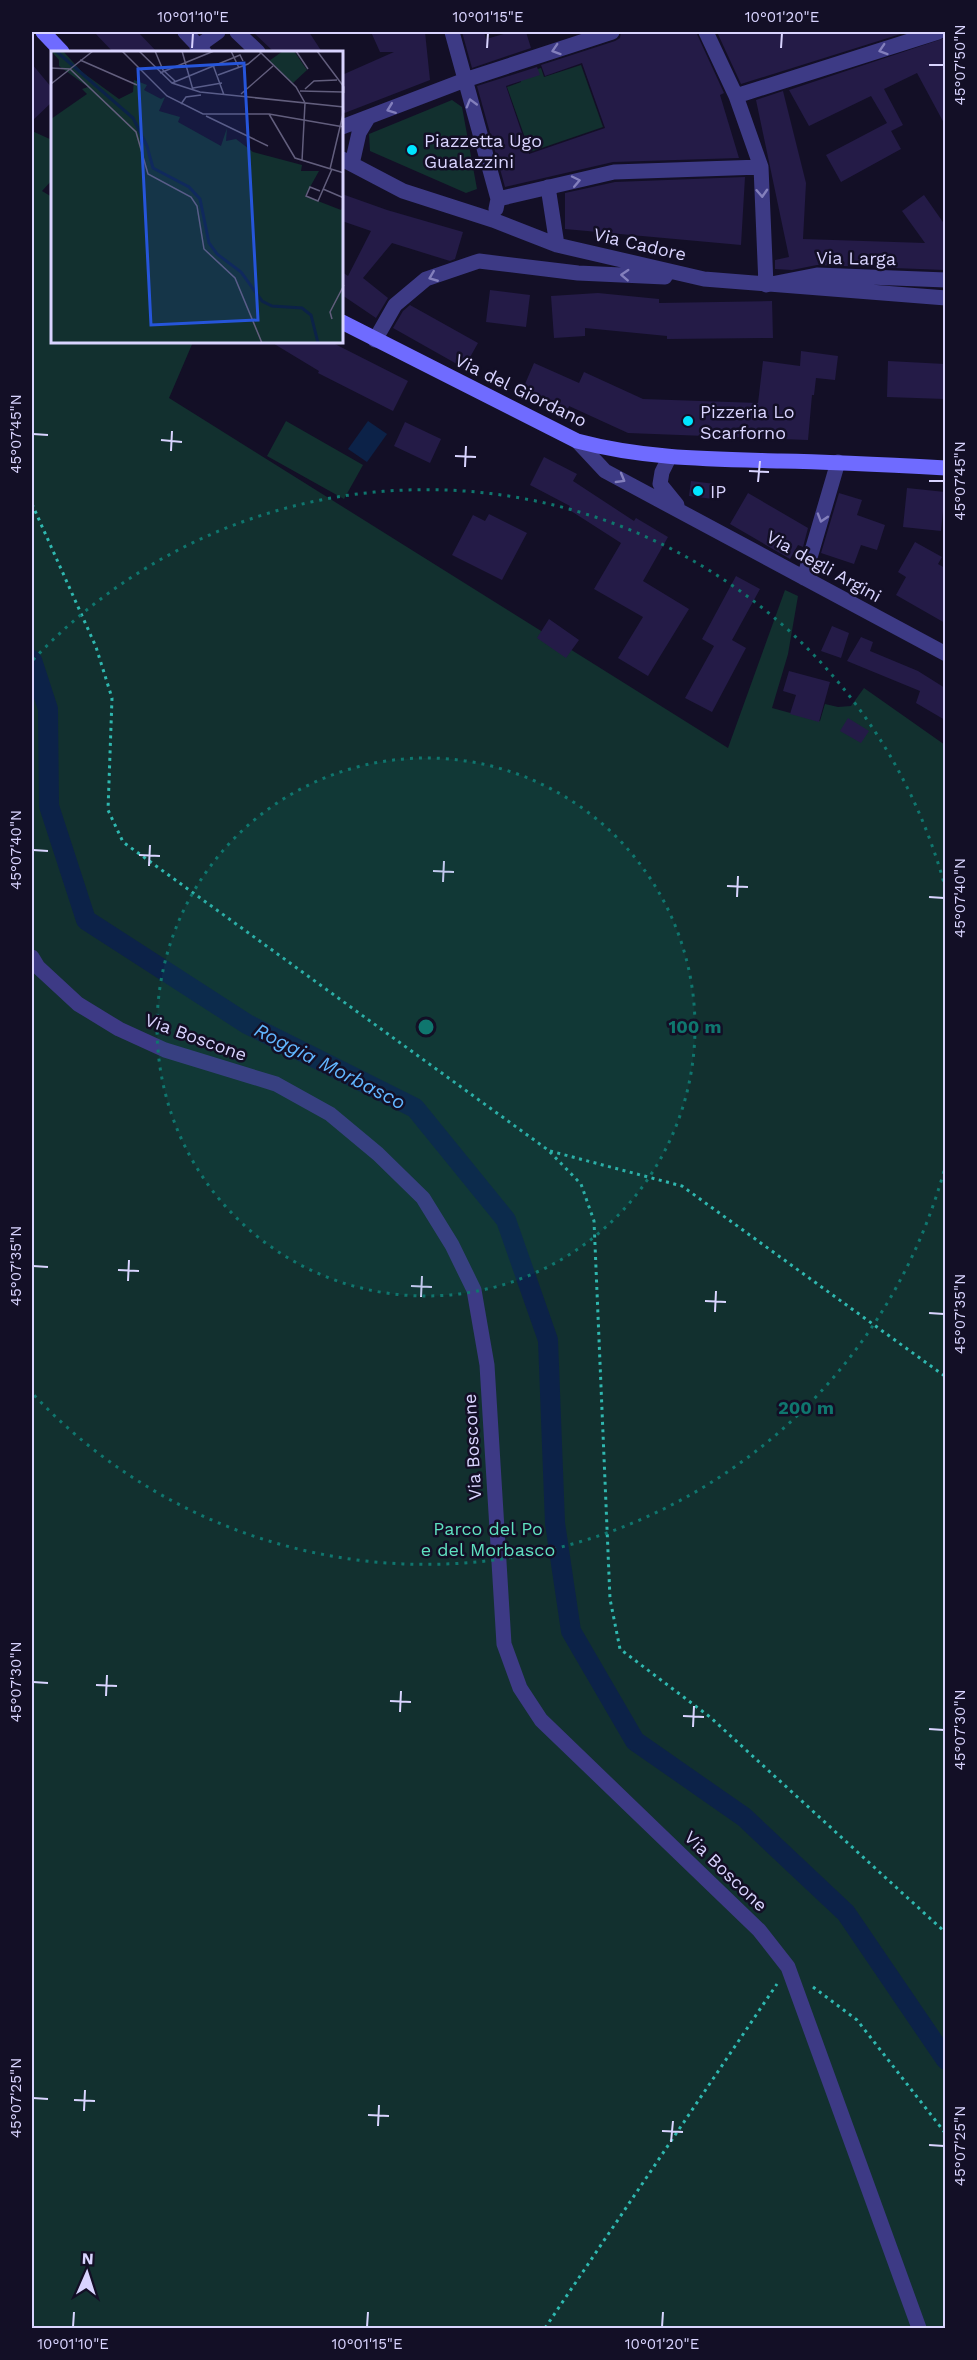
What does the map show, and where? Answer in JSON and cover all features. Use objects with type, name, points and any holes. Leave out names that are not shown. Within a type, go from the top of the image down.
[{"type":"street","points":[[43,32],[61,51]]},
{"type":"street","points":[[185,32],[201,50],[218,32]]},
{"type":"street","points":[[237,32],[257,51]]},
{"type":"street","points":[[452,32],[498,199],[493,220]]},
{"type":"street","points":[[344,126],[465,80],[612,32]]},
{"type":"street","points":[[706,32],[736,96],[761,166],[766,285]]},
{"type":"street","points":[[736,96],[930,33]]},
{"type":"street","points":[[347,162],[368,117]]},
{"type":"street","name":"Via Cadore","points":[[347,162],[403,191],[493,220],[557,245],[704,279],[945,298]]},
{"type":"street","points":[[498,199],[614,172],[761,166]]},
{"type":"street","points":[[548,187],[557,245]]},
{"type":"street","points":[[375,340],[395,305],[426,279],[479,261],[578,273],[704,279]]},
{"type":"street","name":"Via Larga","points":[[766,285],[817,275],[945,280]]},
{"type":"street","name":"Via del Giordano","points":[[344,323],[577,441],[615,451],[669,458],[838,462],[945,468]]},
{"type":"street","name":"Via degli Argini","points":[[577,441],[605,471],[684,511],[945,654]]},
{"type":"street","name":"Via degli Argini","points":[[669,458],[662,472],[660,484],[668,496],[684,511]]},
{"type":"street","points":[[804,578],[838,462]]},
{"type":"street","name":"Via Boscone","points":[[32,957],[38,967],[78,1004],[119,1029],[165,1050],[276,1084],[330,1114],[378,1154],[423,1198],[452,1245],[474,1290],[487,1365],[504,1644],[520,1688],[541,1720],[759,1930],[788,1967],[919,2328]]},
{"type":"path","points":[[32,504],[96,647],[112,698],[108,810],[123,842],[548,1150],[581,1184],[594,1221],[610,1599],[620,1649],[711,1717],[945,1933]]},
{"type":"path","points":[[548,1150],[682,1186],[945,1377]]},
{"type":"path","points":[[545,2328],[788,1967],[857,2020],[945,2134]]},
{"type":"green space","points":[[581,65],[603,127],[530,152],[507,87],[521,82],[519,75],[541,68],[544,77]]},
{"type":"green space","points":[[452,100],[462,107],[477,189],[466,193],[370,151],[369,134]]},
{"type":"green space","name":"Parco del Po e del Morbasco","points":[[32,131],[51,140],[51,181],[42,191],[51,196],[51,344],[192,344],[169,398],[728,748],[785,590],[798,596],[788,654],[772,708],[820,721],[825,704],[838,707],[851,706],[864,688],[945,745],[945,2328],[32,2328]]},
{"type":"green space","points":[[286,421],[363,465],[344,499],[267,456]]},
{"type":"water","points":[[368,421],[387,434],[367,462],[348,449]]},
{"type":"building","points":[[94,32],[138,32],[156,51],[112,51]]},
{"type":"building","points":[[253,32],[309,32],[321,51],[273,51]]},
{"type":"building","points":[[371,32],[425,32],[430,80],[344,113],[344,74],[394,52],[380,52]]},
{"type":"building","points":[[462,32],[484,32],[486,39],[511,32],[526,32],[531,48],[472,68]]},
{"type":"building","points":[[621,32],[696,32],[724,93],[720,95],[739,158],[613,162],[505,187],[477,86],[537,67],[540,75],[506,86],[529,154],[605,128],[582,63],[545,76],[541,65],[615,41],[620,38]]},
{"type":"building","points":[[717,32],[907,32],[741,84]]},
{"type":"building","points":[[945,38],[945,125],[917,73],[884,89],[903,125],[891,131],[901,149],[841,182],[826,155],[887,123],[871,96],[809,126],[789,90]]},
{"type":"building","points":[[32,64],[51,87],[51,103],[32,121]]},
{"type":"building","points":[[783,91],[806,183],[803,239],[925,243],[902,211],[924,195],[945,225],[945,270],[817,265],[792,270],[775,269],[775,260],[789,257],[756,100]]},
{"type":"building","points":[[745,177],[741,245],[565,229],[565,193],[615,182]]},
{"type":"building","points":[[344,195],[463,232],[455,259],[450,261],[392,243],[363,278],[388,298],[376,318],[344,296],[344,273],[348,276],[371,231],[344,222]]},
{"type":"building","points":[[490,290],[530,295],[526,327],[486,322]]},
{"type":"building","points":[[598,293],[659,299],[659,303],[772,301],[773,338],[667,339],[667,336],[585,328],[585,336],[554,338],[551,296]]},
{"type":"building","points":[[410,305],[478,343],[464,368],[393,328],[403,311]]},
{"type":"building","points":[[274,344],[335,344],[408,381],[393,411],[318,373],[319,371]]},
{"type":"building","points":[[801,351],[838,356],[835,380],[816,378],[808,440],[628,433],[569,406],[568,410],[522,391],[534,363],[579,383],[584,372],[643,399],[758,403],[763,361],[800,366]]},
{"type":"building","points":[[888,361],[945,364],[945,399],[887,397]]},
{"type":"building","points":[[405,422],[441,439],[430,463],[394,446]]},
{"type":"building","points":[[544,457],[577,474],[573,481],[634,521],[636,518],[668,537],[643,581],[689,609],[648,676],[618,658],[643,617],[594,589],[621,543],[568,509],[570,506],[530,485]]},
{"type":"building","points":[[691,481],[715,484],[713,499],[689,496]]},
{"type":"building","points":[[907,488],[945,492],[941,531],[903,527]]},
{"type":"building","points":[[748,493],[808,528],[803,547],[798,545],[790,559],[730,524]]},
{"type":"building","points":[[839,493],[862,500],[857,515],[885,525],[877,550],[861,545],[854,564],[821,553]]},
{"type":"building","points":[[489,514],[527,533],[502,580],[452,555],[473,515],[485,521]]},
{"type":"building","points":[[915,542],[942,557],[938,564],[945,568],[945,623],[896,595],[906,577],[898,572]]},
{"type":"building","points":[[736,576],[760,589],[732,640],[746,648],[712,712],[685,698],[714,646],[702,639]]},
{"type":"building","points":[[549,619],[579,640],[566,658],[537,638]]},
{"type":"building","points":[[832,626],[849,633],[841,658],[821,651]]},
{"type":"building","points":[[861,637],[873,642],[870,651],[918,671],[945,688],[945,720],[916,703],[920,691],[847,661]]},
{"type":"building","points":[[789,671],[830,682],[819,722],[790,714],[796,695],[783,691]]},
{"type":"building","points":[[848,718],[869,731],[861,743],[840,731]]},
{"type":"waterway","name":"Roggia Morbasco","points":[[32,660],[48,709],[49,806],[86,920],[247,1024],[415,1108],[506,1220],[548,1340],[555,1523],[571,1631],[635,1741],[744,1817],[846,1913],[946,2060]]},
{"type":"place","name":"Piazzetta Ugo Gualazzini","points":[[412,150]]},
{"type":"place","name":"Pizzeria Lo Scarforno","points":[[688,421]]},
{"type":"place","name":"IP","points":[[698,491]]}]
